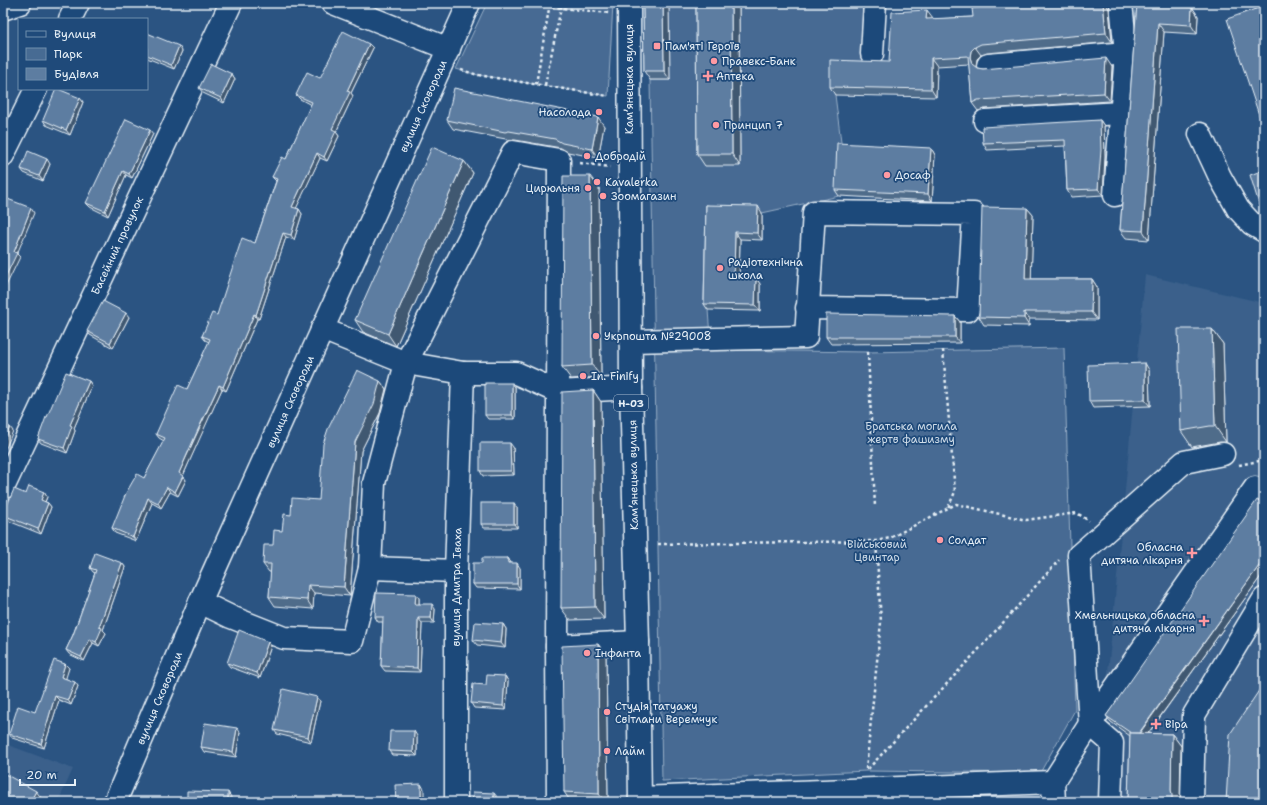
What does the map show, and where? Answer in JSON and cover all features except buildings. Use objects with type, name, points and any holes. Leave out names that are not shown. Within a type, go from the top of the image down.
[{"type":"main road","points":[[3,9],[20,3]]},
{"type":"main road","points":[[70,18],[78,3]]},
{"type":"main road","name":"Басейний провулок","points":[[3,488],[231,3]]},
{"type":"main road","points":[[332,3],[449,49]]},
{"type":"main road","name":"вулиця Сковороди","points":[[115,802],[200,602],[469,3]]},
{"type":"main road","name":"Камʼянецька вулиця","points":[[629,3],[631,388],[638,642],[640,800]]},
{"type":"main road","points":[[872,54],[875,3]]},
{"type":"main road","points":[[1115,195],[1126,53],[1122,3]]},
{"type":"main road","points":[[988,65],[1126,53]]},
{"type":"main road","points":[[3,155],[36,90]]},
{"type":"main road","points":[[985,121],[1121,114]]},
{"type":"main road","points":[[1200,134],[1220,177],[1238,209],[1252,224],[1264,231]]},
{"type":"main road","points":[[200,602],[231,617],[284,638],[352,641],[370,568],[374,483],[406,363],[513,152],[559,160],[557,646],[558,802]]},
{"type":"main road","points":[[631,341],[806,337],[807,308],[814,212],[974,214],[968,310],[807,308]]},
{"type":"main road","points":[[322,329],[406,363],[464,373],[516,373],[558,392],[631,388]]},
{"type":"main road","name":"вулиця Дмитра Іваха","points":[[456,802],[456,571],[464,373]]},
{"type":"main road","points":[[1110,802],[1112,743],[1090,724],[1079,554],[1184,462],[1229,460]]},
{"type":"main road","points":[[640,800],[1054,792],[1090,724],[1256,488],[1264,495]]},
{"type":"main road","points":[[370,568],[456,571]]},
{"type":"main road","points":[[1192,802],[1194,715],[1264,600]]},
{"type":"main road","points":[[557,646],[638,642]]},
{"type":"path","points":[[540,3],[550,4],[561,8],[606,13]]},
{"type":"path","points":[[545,85],[562,3]]},
{"type":"path","points":[[536,84],[550,4]]},
{"type":"path","points":[[456,69],[608,96]]},
{"type":"path","points":[[559,160],[629,169]]},
{"type":"path","points":[[943,350],[955,492],[948,508]]},
{"type":"path","points":[[868,352],[875,507]]},
{"type":"path","points":[[1229,460],[1264,460]]},
{"type":"path","points":[[658,544],[876,541],[890,538],[956,504],[1026,520],[1077,513],[1095,524]]},
{"type":"path","points":[[876,541],[881,622],[866,771],[1064,555]]},
{"type":"shaded area","name":"Обласна дитяча лікарня","points":[[1145,275],[1264,303],[1264,802],[1096,802]]},
{"type":"shaded area","points":[[3,743],[73,769],[58,802],[3,802]]},
{"type":"green space","points":[[487,3],[613,3],[608,96],[478,75],[456,69]]},
{"type":"green space","name":"Військовий Цвинтар","points":[[669,3],[875,3],[870,69],[836,69],[835,95],[842,150],[839,196],[762,213],[711,211],[708,310],[711,350],[868,352],[1064,348],[1075,710],[1040,773],[866,771],[662,781],[650,80],[670,80]]},
{"type":"place","name":"Пам'яті Героїв","points":[[657,46]]},
{"type":"place","name":"Правекс-Банк","points":[[714,61]]},
{"type":"place","name":"Аптека","points":[[708,76]]},
{"type":"place","name":"Насолода","points":[[599,112]]},
{"type":"place","name":"Принцип 7","points":[[716,125]]},
{"type":"place","name":"Добродій","points":[[587,156]]},
{"type":"place","name":"Досаф","points":[[887,175]]},
{"type":"place","name":"Kavalerka","points":[[597,182]]},
{"type":"place","name":"Цирюльня","points":[[588,188]]},
{"type":"place","name":"Зоомагазин","points":[[603,196]]},
{"type":"place","name":"Радіотехнічна школа","points":[[720,268]]},
{"type":"place","name":"Укрпошта №29008","points":[[596,336]]},
{"type":"place","name":"In. Finify","points":[[583,376]]},
{"type":"place","name":"Солдат","points":[[940,540]]},
{"type":"place","name":"Обласна дитяча лікарня","points":[[1192,553]]},
{"type":"place","name":"Хмельницька обласна дитяча лікарня","points":[[1204,621]]},
{"type":"place","name":"Інфанта","points":[[587,653]]},
{"type":"place","name":"Студія татуажу Світлани Веремчук","points":[[607,712]]},
{"type":"place","name":"Віра","points":[[1156,724]]},
{"type":"place","name":"Лайм","points":[[607,751]]},
{"type":"park label","name":"Братська могила жертв фашизму","points":[[911,432]]}]
